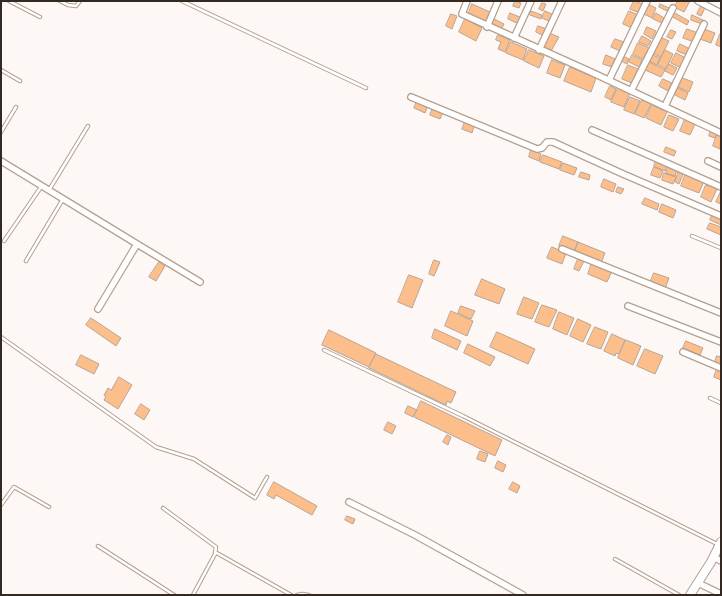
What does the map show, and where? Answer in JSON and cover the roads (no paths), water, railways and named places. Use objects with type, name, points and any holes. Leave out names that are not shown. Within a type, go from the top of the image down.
[{"type":"street","points":[[467,1],[462,14],[721,133]]},
{"type":"street","points":[[487,26],[498,1]]},
{"type":"street","points":[[514,38],[531,1]]},
{"type":"street","points":[[539,50],[562,1]]},
{"type":"street","points":[[608,80],[647,1]]},
{"type":"street","points":[[698,1],[721,13]]},
{"type":"street","points":[[631,91],[673,8]]},
{"type":"street","points":[[665,106],[704,24]]},
{"type":"street","points":[[411,97],[537,149],[542,148],[547,142],[553,142],[721,216]]},
{"type":"street","points":[[592,130],[721,187]]},
{"type":"street","points":[[1,161],[200,282]]},
{"type":"street","points":[[708,161],[721,167]]},
{"type":"street","points":[[98,309],[137,244]]},
{"type":"street","points":[[562,249],[721,313]]},
{"type":"street","points":[[628,306],[721,342]]},
{"type":"street","points":[[683,352],[721,368]]},
{"type":"street","points":[[349,502],[415,535],[523,595]]},
{"type":"street","points":[[690,595],[720,544]]},
{"type":"street","points":[[713,557],[721,561]]},
{"type":"street","points":[[698,583],[721,594]]},
{"type":"lane","points":[[9,1],[40,17]]},
{"type":"lane","points":[[60,1],[72,6],[76,6],[80,1]]},
{"type":"lane","points":[[182,1],[366,88]]},
{"type":"lane","points":[[1,70],[20,81]]},
{"type":"lane","points":[[1,132],[16,107]]},
{"type":"lane","points":[[49,190],[88,126]]},
{"type":"lane","points":[[4,241],[42,186]]},
{"type":"lane","points":[[26,260],[63,199]]},
{"type":"lane","points":[[692,236],[721,248]]},
{"type":"lane","points":[[1,337],[156,447],[194,459],[254,498],[266,477]]},
{"type":"lane","points":[[324,350],[470,419],[720,544]]},
{"type":"lane","points":[[710,398],[721,403]]},
{"type":"lane","points":[[1,505],[14,487],[50,507]]},
{"type":"lane","points":[[163,508],[216,547],[216,552],[193,595]]},
{"type":"lane","points":[[98,546],[174,595]]},
{"type":"lane","points":[[216,552],[291,595]]},
{"type":"lane","points":[[615,559],[679,595]]},
{"type":"lane","points":[[297,595],[309,595]]}]
